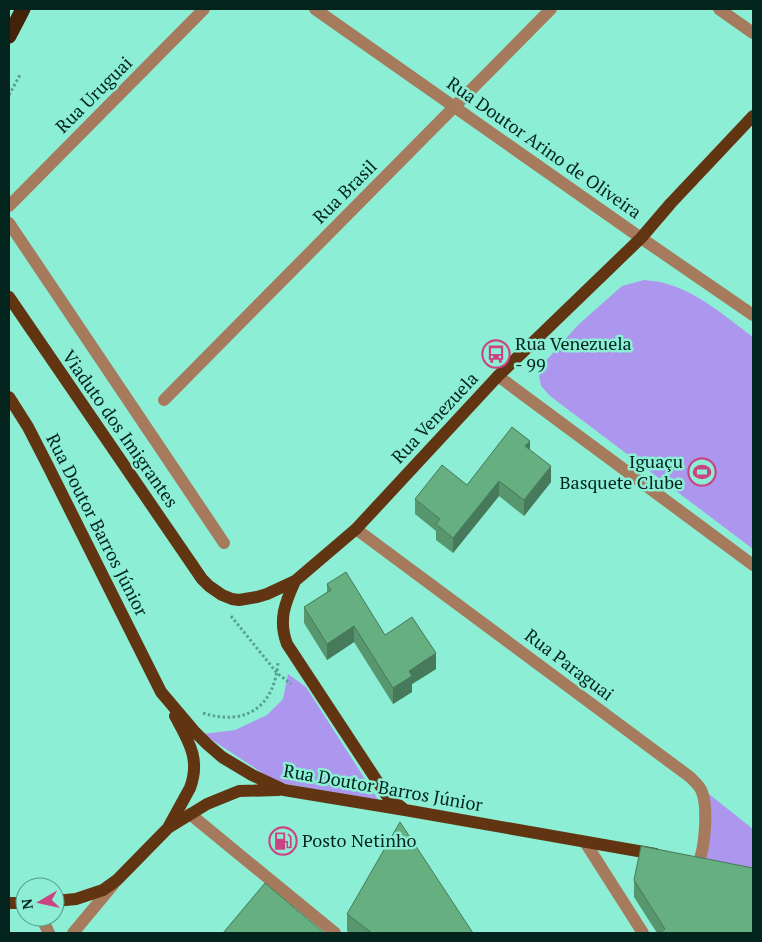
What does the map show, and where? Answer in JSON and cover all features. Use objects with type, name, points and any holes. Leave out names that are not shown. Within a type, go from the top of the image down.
[{"type":"highway","points":[[9,36],[24,9]]},
{"type":"main road","name":"Rua Venezuela","points":[[200,576],[209,586],[232,600],[249,599],[267,594],[295,581],[356,529],[498,376],[641,238],[671,203],[753,116]]},
{"type":"main road","name":"Viaduto dos Imigrantes","points":[[9,297],[200,576]]},
{"type":"main road","name":"Rua Doutor Barros Júnior","points":[[9,397],[28,427],[161,692],[212,749],[236,766],[284,790],[666,856]]},
{"type":"main road","points":[[295,581],[283,614],[283,630],[287,644],[387,796],[405,810]]},
{"type":"main road","points":[[161,692],[190,744],[194,759],[192,783],[168,828]]},
{"type":"main road","points":[[65,901],[95,894],[103,890],[117,880],[168,828],[207,804],[239,791],[284,790]]},
{"type":"main road","points":[[684,859],[704,862]]},
{"type":"street","name":"Rua Uruguai","points":[[9,206],[204,9]]},
{"type":"street","name":"Rua Doutor Arino de Oliveira","points":[[315,9],[753,315]]},
{"type":"street","name":"Rua Brasil","points":[[164,400],[551,9]]},
{"type":"street","points":[[719,9],[753,33]]},
{"type":"street","points":[[9,224],[224,543]]},
{"type":"street","points":[[498,376],[753,565]]},
{"type":"street","name":"Rua Paraguai","points":[[356,529],[690,777],[700,787],[704,800],[704,862]]},
{"type":"street","points":[[190,814],[335,933]]},
{"type":"street","points":[[585,842],[643,933]]},
{"type":"street","points":[[73,933],[117,880]]},
{"type":"path","points":[[9,96],[21,73]]},
{"type":"path","points":[[199,712],[213,716],[230,717],[242,716],[256,709],[267,699],[272,690],[277,673],[278,659]]},
{"type":"shaded area","name":"Iguaçu Basquete Clube","points":[[644,280],[664,283],[690,293],[712,306],[753,337],[753,549],[550,396],[541,386],[539,376],[543,364],[578,325],[622,286]]},
{"type":"shaded area","points":[[288,674],[306,687],[379,801],[276,782],[203,734],[235,730],[267,715],[283,699]]},
{"type":"shaded area","points":[[700,787],[753,829],[753,870],[699,861]]},
{"type":"building","points":[[512,427],[530,441],[525,446],[551,466],[524,500],[499,481],[453,538],[436,524],[440,519],[415,499],[442,465],[467,485]]},
{"type":"building","points":[[346,572],[385,635],[412,617],[436,653],[409,671],[412,676],[393,688],[354,626],[327,644],[304,607],[331,590],[327,584]]},
{"type":"building","points":[[400,822],[473,933],[372,933],[347,914]]},
{"type":"building","points":[[641,846],[753,868],[753,933],[659,933],[665,929],[634,880]]},
{"type":"building","points":[[265,883],[324,933],[223,933]]},
{"type":"place","name":"Rua Venezuela - 99","points":[[496,354]]},
{"type":"place","name":"Iguaçu Basquete Clube","points":[[702,472]]},
{"type":"place","name":"Posto Netinho","points":[[283,841]]}]
